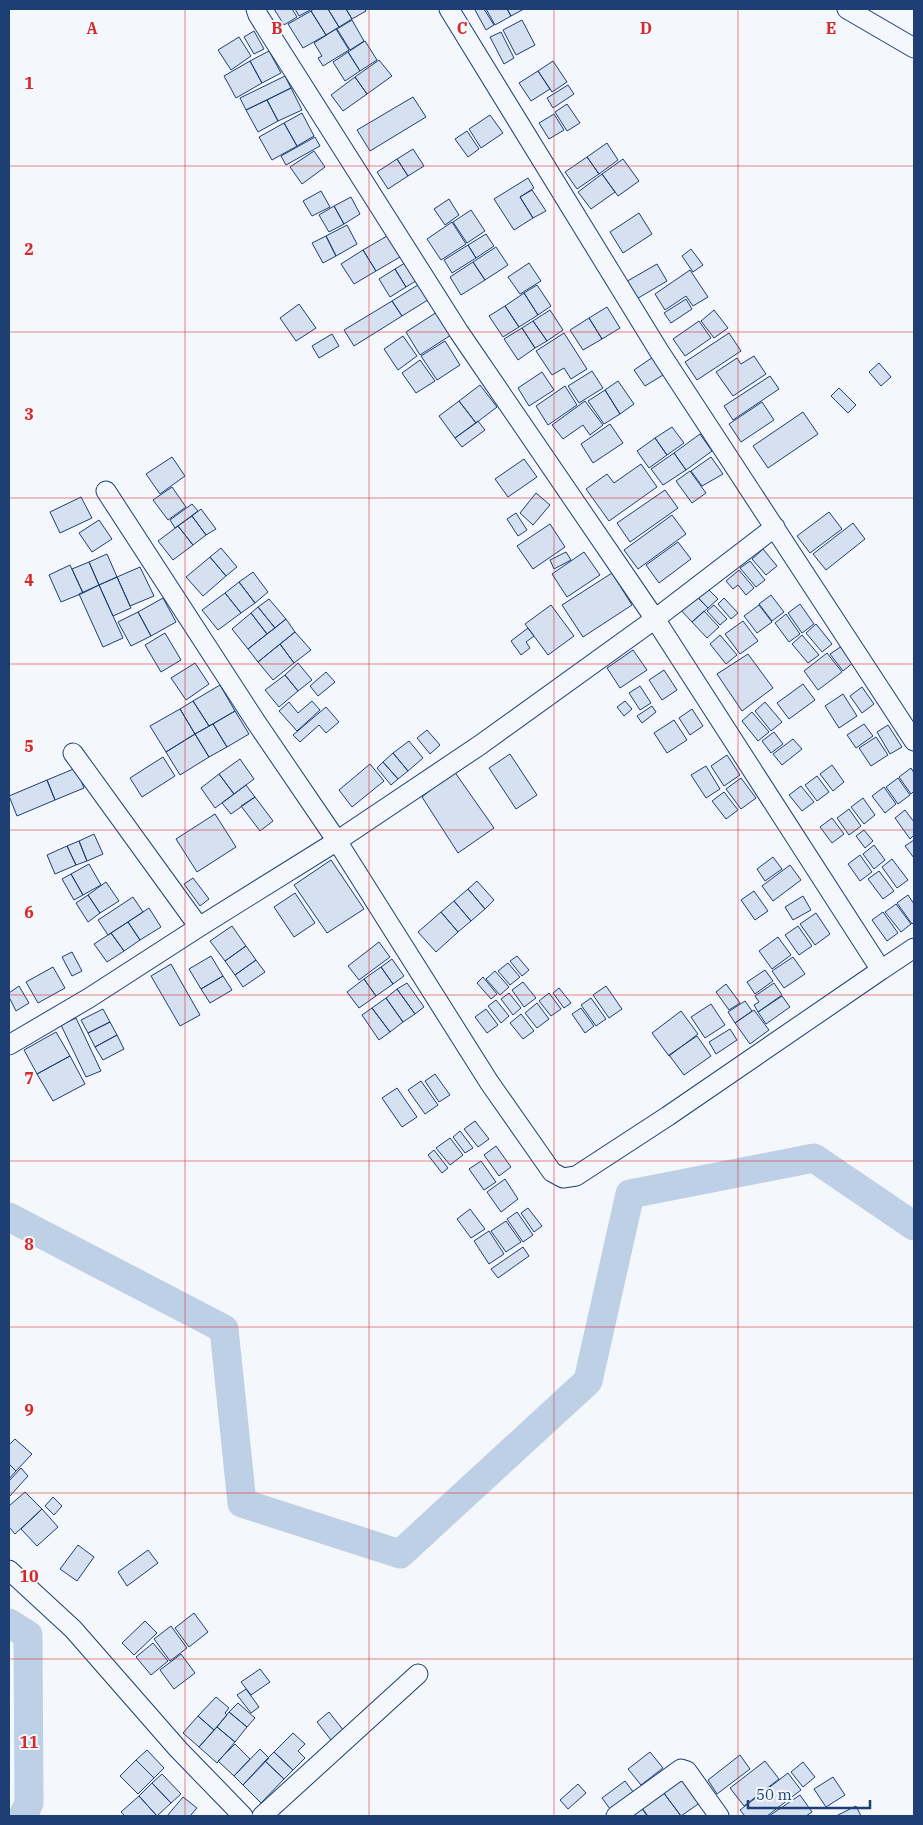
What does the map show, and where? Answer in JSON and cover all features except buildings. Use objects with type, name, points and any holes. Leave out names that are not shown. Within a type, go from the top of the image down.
[{"type":"street","points":[[256,9],[459,332],[655,619],[881,970]]},
{"type":"street","points":[[449,9],[659,351],[914,741]]},
{"type":"street","points":[[847,9],[914,48]]},
{"type":"street","points":[[106,491],[256,722],[337,841],[489,1082],[552,1172],[563,1178],[576,1176],[914,948]]},
{"type":"street","points":[[9,1045],[89,998],[337,841],[480,745],[655,619],[775,527]]},
{"type":"street","points":[[73,753],[199,927]]},
{"type":"street","points":[[9,1570],[73,1629],[178,1749],[242,1816]]},
{"type":"street","points":[[262,1816],[418,1674]]},
{"type":"street","points":[[616,1816],[681,1769],[688,1771],[720,1816]]},
{"type":"waterway","points":[[9,1217],[224,1329],[242,1503],[400,1554],[588,1381],[630,1194],[814,1158],[914,1226]]},
{"type":"waterway","points":[[9,1623],[28,1635],[29,1803],[23,1816]]}]
